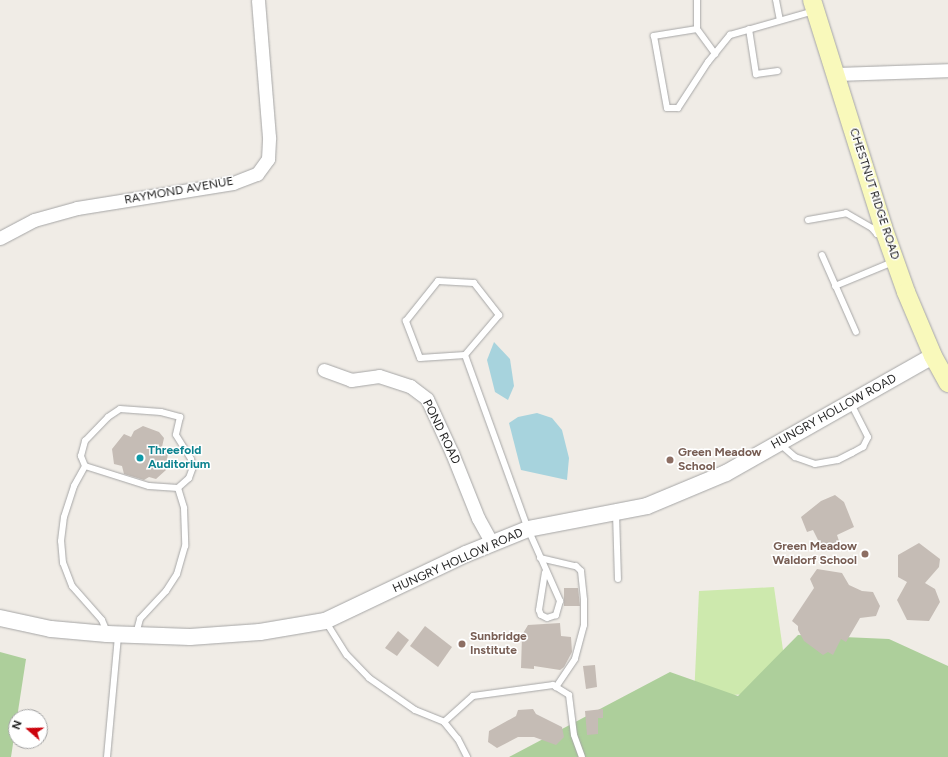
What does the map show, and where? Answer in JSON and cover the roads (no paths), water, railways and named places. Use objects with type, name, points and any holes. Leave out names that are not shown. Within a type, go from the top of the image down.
[{"type":"main road","name":"CHESTNUT RIDGE ROAD","points":[[814,5],[885,234],[933,356],[948,383]]},
{"type":"street","name":"RAYMOND AVENUE","points":[[0,238],[34,220],[77,208],[233,183],[257,174],[268,159],[269,144],[258,0]]},
{"type":"street","points":[[836,74],[948,70]]},
{"type":"street","name":"HUNGRY HOLLOW ROAD","points":[[0,618],[51,629],[113,634],[190,637],[260,632],[325,621],[492,543],[528,529],[647,506],[726,473],[933,356]]},
{"type":"street","name":"POND ROAD","points":[[324,370],[351,380],[380,376],[410,386],[427,399],[452,453],[478,518],[492,543]]},
{"type":"lane","points":[[697,0],[697,28],[715,54]]},
{"type":"lane","points":[[776,0],[780,20]]},
{"type":"lane","points":[[697,28],[654,36],[667,108],[678,108],[730,35],[780,20],[814,5]]},
{"type":"lane","points":[[749,29],[756,74],[778,71]]},
{"type":"lane","points":[[808,220],[846,214],[872,228],[877,234],[885,234]]},
{"type":"lane","points":[[822,255],[856,332]]},
{"type":"lane","points":[[835,286],[895,262]]},
{"type":"lane","points":[[438,280],[474,283],[499,316],[465,355],[420,358],[406,321],[438,280]]},
{"type":"lane","points":[[465,355],[528,529],[545,572],[560,601],[556,615],[547,618],[541,615],[539,610],[545,572]]},
{"type":"lane","points":[[779,443],[795,457],[815,464],[838,460],[852,454],[863,446],[868,437],[850,402]]},
{"type":"lane","points":[[120,409],[161,412],[180,417],[176,435],[191,459],[193,467],[189,478],[178,488],[149,486],[85,466],[81,456],[85,441],[108,418],[120,409]]},
{"type":"lane","points":[[85,466],[74,486],[64,517],[61,541],[63,563],[72,586],[113,634],[107,757]]},
{"type":"lane","points":[[136,635],[140,619],[166,591],[177,574],[185,546],[184,508],[178,488]]},
{"type":"lane","points":[[616,512],[618,580]]},
{"type":"lane","points":[[540,558],[576,566],[580,571],[584,600],[584,625],[575,660],[556,687]]},
{"type":"lane","points":[[325,621],[347,655],[369,678],[415,710],[444,722],[458,739],[467,757]]},
{"type":"lane","points":[[444,722],[473,696],[532,687],[556,687],[569,695],[574,735],[582,757]]},
{"type":"water","points":[[494,342],[510,359],[514,386],[508,400],[495,392],[487,360]]},
{"type":"water","points":[[537,413],[552,418],[562,430],[569,458],[567,480],[521,470],[509,423],[518,417]]},
{"type":"place","name":"Threefold Auditorium","points":[[140,458]]},
{"type":"place","name":"Green Meadow School","points":[[670,460]]},
{"type":"place","name":"Green Meadow Waldorf School","points":[[865,554]]},
{"type":"place","name":"Sunbridge Institute","points":[[462,644]]}]
